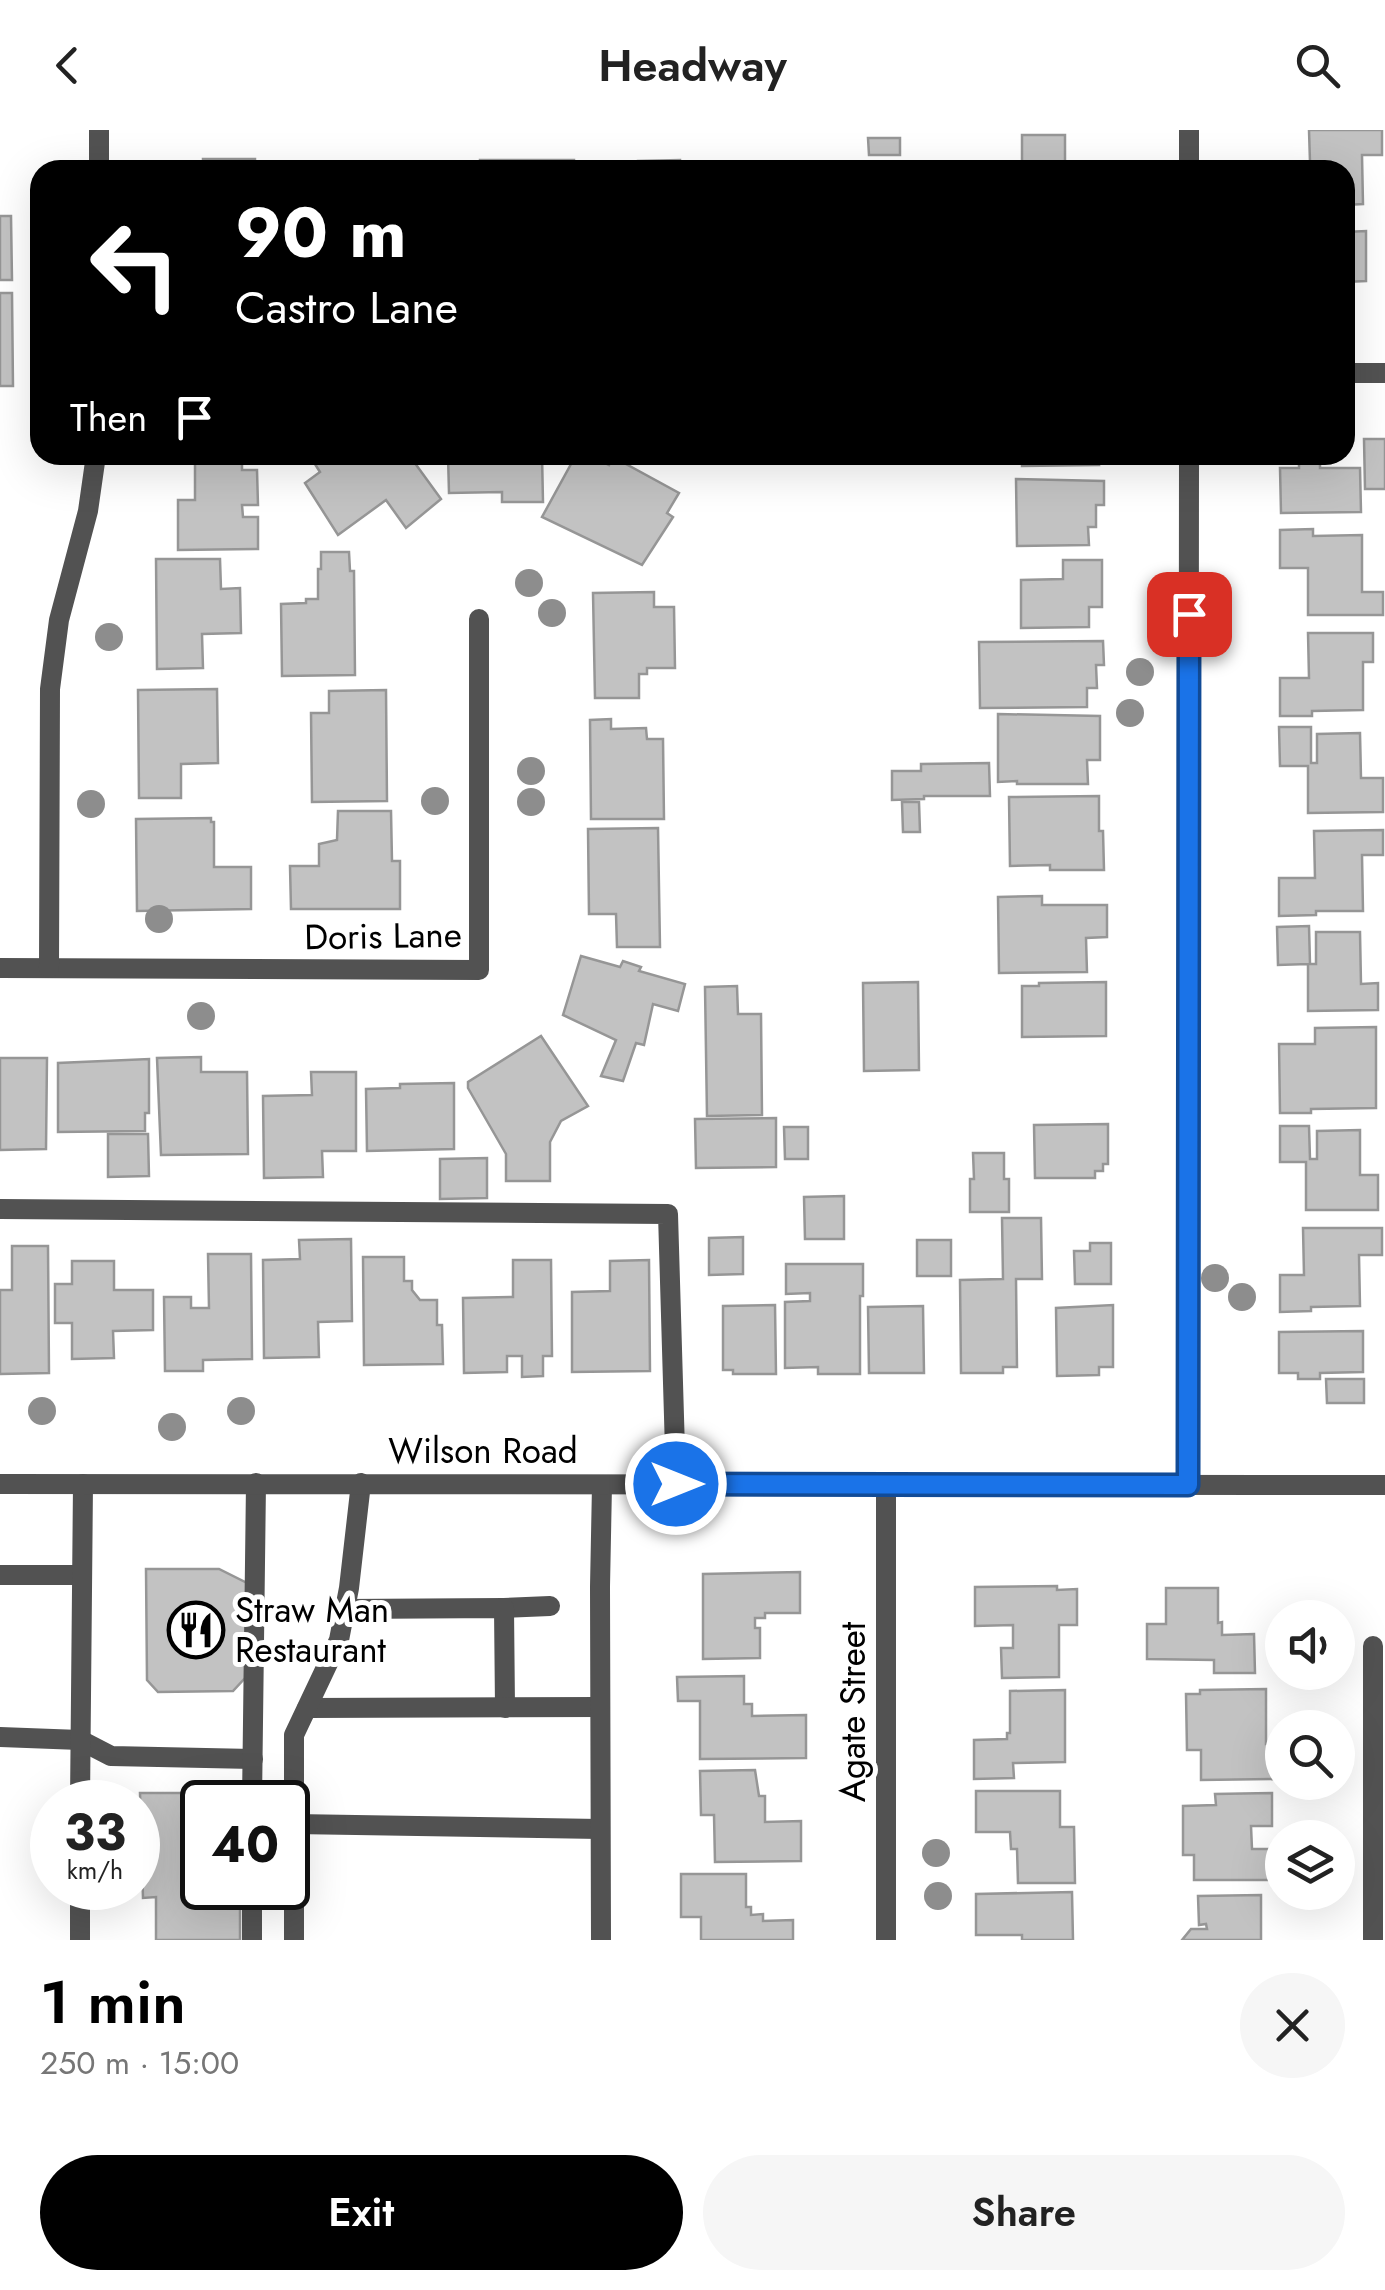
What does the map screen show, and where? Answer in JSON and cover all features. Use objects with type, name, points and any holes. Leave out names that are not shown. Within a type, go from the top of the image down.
[{"type":"street","points":[[99,130],[99,160]]},
{"type":"street","points":[[1189,130],[1189,160]]},
{"type":"street","points":[[1355,373],[1385,373]]},
{"type":"street","points":[[49,968],[50,688],[59,620],[88,511],[95,465]]},
{"type":"street","points":[[1188,1485],[1189,465]]},
{"type":"street","name":"Doris Lane","points":[[0,968],[479,970],[479,619]]},
{"type":"street","points":[[0,1209],[668,1214],[676,1484]]},
{"type":"street","name":"Wilson Road","points":[[0,1484],[1385,1485]]},
{"type":"street","points":[[80,1780],[84,1484]]},
{"type":"street","points":[[252,1780],[256,1484]]},
{"type":"street","points":[[294,1780],[294,1735],[339,1640],[361,1484]]},
{"type":"street","points":[[601,1940],[602,1484]]},
{"type":"street","name":"Agate Street","points":[[886,1484],[886,1940]]},
{"type":"street","points":[[0,1575],[82,1575]]},
{"type":"street","points":[[345,1608],[550,1606]]},
{"type":"street","points":[[504,1608],[505,1708]]},
{"type":"street","points":[[1373,1646],[1373,1940]]},
{"type":"street","points":[[307,1708],[600,1707]]},
{"type":"street","points":[[0,1737],[80,1740],[110,1756],[252,1759]]},
{"type":"street","points":[[310,1824],[600,1829]]},
{"type":"street","points":[[80,1910],[80,1940]]},
{"type":"street","points":[[252,1910],[252,1940]]},
{"type":"street","points":[[294,1910],[294,1940]]},
{"type":"building","points":[[1309,130],[1382,130],[1382,155],[1362,155],[1363,204],[1355,204],[1355,160],[1310,160]]},
{"type":"building","points":[[1022,135],[1065,135],[1065,160],[1022,160]]},
{"type":"building","points":[[868,138],[900,138],[900,155],[869,155]]},
{"type":"building","points":[[0,216],[11,216],[12,280],[0,280]]},
{"type":"building","points":[[1366,231],[1366,281],[1355,282],[1355,232]]},
{"type":"building","points":[[0,293],[12,293],[13,386],[0,386]]},
{"type":"building","points":[[1364,439],[1385,439],[1385,489],[1365,489]]},
{"type":"building","points":[[195,465],[242,465],[242,470],[257,470],[258,505],[242,505],[243,517],[258,517],[258,549],[178,550],[178,500],[195,500]]},
{"type":"building","points":[[316,465],[416,465],[441,499],[406,528],[386,500],[338,535],[305,483],[320,472]]},
{"type":"building","points":[[448,465],[542,465],[543,502],[502,502],[502,492],[449,493]]},
{"type":"building","points":[[571,465],[628,465],[679,493],[667,513],[673,517],[642,565],[542,517]]},
{"type":"building","points":[[1280,468],[1360,468],[1361,512],[1281,513]]},
{"type":"building","points":[[1016,479],[1104,481],[1104,505],[1096,505],[1096,527],[1088,527],[1089,545],[1017,546]]},
{"type":"building","points":[[1313,529],[1313,536],[1362,535],[1362,592],[1383,592],[1383,615],[1308,615],[1308,568],[1280,568],[1280,530]]},
{"type":"building","points":[[321,552],[349,552],[350,571],[354,571],[355,675],[282,676],[281,604],[318,599]]},
{"type":"building","points":[[156,559],[220,559],[221,589],[240,588],[241,633],[202,634],[203,668],[157,669]]},
{"type":"building","points":[[1063,560],[1102,560],[1102,607],[1089,607],[1089,627],[1021,628],[1021,580],[1063,579]]},
{"type":"building","points":[[654,592],[654,607],[674,607],[675,668],[647,668],[647,674],[639,674],[639,698],[595,698],[593,593]]},
{"type":"building","points":[[1308,633],[1373,633],[1373,662],[1363,662],[1363,710],[1280,716],[1280,678],[1309,678]]},
{"type":"building","points":[[1103,641],[1104,665],[1096,665],[1097,688],[1087,688],[1087,707],[980,708],[979,642]]},
{"type":"building","points":[[217,689],[218,763],[181,764],[181,798],[139,798],[138,690]]},
{"type":"building","points":[[386,690],[387,801],[312,802],[311,713],[329,713],[329,691]]},
{"type":"building","points":[[998,714],[1100,716],[1100,760],[1087,760],[1088,784],[998,782]]},
{"type":"building","points":[[611,719],[611,729],[646,728],[647,739],[663,739],[664,819],[591,819],[590,720]]},
{"type":"building","points":[[1279,727],[1311,727],[1311,763],[1317,763],[1317,734],[1360,733],[1361,778],[1383,778],[1383,812],[1308,813],[1308,766],[1280,766]]},
{"type":"building","points":[[989,763],[990,796],[892,800],[892,771],[921,771],[921,764]]},
{"type":"building","points":[[1099,796],[1104,870],[1010,866],[1009,797]]},
{"type":"building","points":[[902,802],[919,802],[920,832],[903,832]]},
{"type":"building","points":[[338,811],[391,811],[392,861],[400,861],[400,909],[291,909],[290,866],[319,866],[319,844],[337,840]]},
{"type":"building","points":[[211,818],[214,867],[251,867],[251,909],[137,911],[136,819]]},
{"type":"building","points":[[658,828],[660,947],[617,947],[616,914],[589,914],[588,829]]},
{"type":"building","points":[[1383,830],[1383,855],[1362,855],[1363,911],[1279,916],[1279,878],[1315,878],[1314,831]]},
{"type":"building","points":[[1042,896],[1042,905],[1107,905],[1107,937],[1086,938],[1087,972],[999,973],[998,897]]},
{"type":"building","points":[[1309,926],[1310,964],[1316,964],[1316,932],[1360,932],[1361,984],[1378,983],[1378,1010],[1308,1011],[1308,964],[1278,965],[1277,927]]},
{"type":"building","points":[[581,956],[620,967],[623,961],[641,967],[639,971],[685,984],[678,1011],[653,1004],[644,1045],[636,1043],[623,1081],[601,1076],[616,1040],[563,1015]]},
{"type":"building","points":[[918,982],[919,1070],[864,1071],[863,983]]},
{"type":"building","points":[[1106,982],[1106,1036],[1022,1037],[1022,986]]},
{"type":"building","points":[[737,986],[738,1014],[761,1014],[762,1115],[707,1116],[705,987]]},
{"type":"building","points":[[1376,1027],[1376,1108],[1280,1113],[1279,1044],[1315,1044],[1315,1028]]},
{"type":"building","points":[[541,1036],[588,1106],[561,1121],[550,1142],[550,1181],[506,1181],[506,1154],[468,1082]]},
{"type":"building","points":[[201,1057],[201,1072],[247,1072],[248,1154],[161,1155],[157,1058]]},
{"type":"building","points":[[0,1058],[47,1058],[46,1149],[0,1150]]},
{"type":"building","points":[[149,1059],[145,1131],[58,1132],[58,1063]]},
{"type":"building","points":[[311,1072],[356,1072],[356,1151],[322,1151],[323,1177],[264,1178],[263,1096],[312,1095]]},
{"type":"building","points":[[454,1083],[454,1149],[367,1151],[366,1089]]},
{"type":"building","points":[[776,1118],[776,1167],[696,1168],[695,1119]]},
{"type":"building","points":[[1108,1124],[1108,1164],[1103,1164],[1103,1171],[1095,1171],[1095,1178],[1035,1178],[1034,1125]]},
{"type":"building","points":[[1280,1126],[1309,1126],[1310,1159],[1317,1159],[1317,1131],[1360,1130],[1360,1175],[1378,1175],[1378,1210],[1306,1210],[1306,1162],[1280,1162]]},
{"type":"building","points":[[784,1127],[808,1127],[808,1159],[785,1159]]},
{"type":"building","points":[[108,1134],[148,1134],[149,1176],[108,1177]]},
{"type":"building","points":[[973,1153],[1004,1153],[1009,1212],[970,1212]]},
{"type":"building","points":[[487,1158],[487,1198],[440,1199],[440,1159]]},
{"type":"building","points":[[844,1196],[844,1239],[805,1239],[804,1197]]},
{"type":"building","points":[[1002,1218],[1041,1218],[1042,1279],[1016,1279],[1017,1367],[1003,1367],[1003,1373],[961,1373],[960,1280],[1003,1279]]},
{"type":"building","points":[[1303,1228],[1382,1228],[1382,1255],[1359,1255],[1360,1306],[1280,1312],[1280,1275],[1304,1275]]},
{"type":"building","points":[[743,1237],[743,1274],[709,1275],[709,1238]]},
{"type":"building","points":[[351,1239],[352,1321],[318,1322],[319,1357],[264,1358],[263,1260],[300,1259],[299,1240]]},
{"type":"building","points":[[917,1240],[951,1240],[951,1276],[917,1276]]},
{"type":"building","points":[[1090,1243],[1111,1243],[1111,1284],[1075,1284],[1074,1251],[1090,1251]]},
{"type":"building","points":[[12,1246],[48,1246],[49,1373],[0,1374],[0,1290],[12,1290]]},
{"type":"building","points":[[208,1254],[251,1254],[252,1359],[203,1360],[203,1371],[165,1371],[164,1297],[191,1297],[191,1308],[209,1308]]},
{"type":"building","points":[[363,1257],[404,1257],[404,1281],[412,1281],[412,1290],[420,1300],[437,1300],[443,1364],[364,1365]]},
{"type":"building","points":[[513,1260],[551,1260],[552,1356],[543,1356],[543,1376],[522,1377],[522,1356],[507,1356],[507,1372],[464,1373],[463,1298],[513,1297]]},
{"type":"building","points":[[649,1260],[650,1371],[572,1372],[572,1292],[610,1291],[610,1261]]},
{"type":"building","points":[[72,1261],[114,1261],[114,1290],[153,1290],[153,1330],[113,1331],[114,1358],[72,1359],[72,1323],[55,1323],[55,1284],[72,1284]]},
{"type":"building","points":[[786,1264],[863,1264],[860,1374],[818,1374],[818,1367],[785,1368],[785,1302],[810,1301],[810,1293],[786,1294]]},
{"type":"building","points":[[775,1305],[776,1374],[733,1374],[733,1370],[723,1370],[723,1306]]},
{"type":"building","points":[[1113,1305],[1113,1367],[1099,1367],[1099,1375],[1057,1376],[1056,1308]]},
{"type":"building","points":[[923,1306],[924,1373],[869,1373],[868,1307]]},
{"type":"building","points":[[1363,1331],[1363,1372],[1320,1373],[1320,1379],[1298,1379],[1298,1373],[1279,1373],[1279,1332]]},
{"type":"building","points":[[1326,1379],[1364,1379],[1364,1403],[1327,1403]]},
{"type":"building","name":"Straw Man Restaurant","points":[[146,1569],[219,1569],[247,1583],[245,1678],[233,1691],[158,1692],[147,1680]]},
{"type":"building","points":[[800,1572],[800,1613],[765,1613],[765,1618],[755,1618],[755,1628],[760,1628],[760,1658],[703,1659],[703,1574]]},
{"type":"building","points":[[1057,1586],[1057,1590],[1077,1589],[1077,1625],[1059,1625],[1059,1677],[1002,1678],[1001,1648],[1013,1648],[1013,1625],[975,1626],[975,1587]]},
{"type":"building","points":[[1166,1588],[1218,1588],[1222,1635],[1254,1634],[1255,1673],[1214,1673],[1214,1660],[1147,1659],[1147,1624],[1166,1624]]},
{"type":"building","points":[[744,1676],[744,1704],[752,1704],[752,1716],[806,1715],[806,1758],[700,1759],[700,1701],[678,1701],[677,1677]]},
{"type":"building","points":[[1065,1690],[1065,1762],[1013,1763],[1014,1778],[974,1779],[974,1740],[1007,1739],[1010,1733],[1010,1691]]},
{"type":"building","points":[[1200,1690],[1266,1690],[1265,1779],[1201,1780],[1201,1750],[1187,1750],[1186,1694],[1200,1694]]},
{"type":"building","points":[[755,1770],[759,1796],[765,1796],[765,1822],[801,1821],[801,1861],[715,1862],[714,1815],[701,1815],[700,1771]]},
{"type":"building","points":[[976,1791],[1060,1791],[1060,1827],[1074,1827],[1075,1883],[1018,1883],[1017,1849],[1011,1849],[1010,1832],[976,1832]]},
{"type":"building","points":[[160,1793],[180,1793],[180,1910],[240,1910],[240,1940],[156,1940],[156,1910],[160,1910]]},
{"type":"building","points":[[1265,1793],[1265,1800],[1272,1800],[1272,1820],[1265,1820],[1265,1826],[1251,1826],[1252,1849],[1265,1849],[1265,1880],[1194,1880],[1194,1855],[1183,1855],[1183,1806],[1216,1805],[1215,1794]]},
{"type":"building","points":[[681,1874],[746,1874],[746,1907],[751,1907],[751,1915],[763,1914],[763,1921],[793,1920],[793,1940],[701,1940],[701,1917],[681,1917]]},
{"type":"building","points":[[1072,1892],[1073,1940],[976,1935],[976,1894]]},
{"type":"building","points":[[1261,1895],[1261,1940],[1182,1940],[1191,1929],[1207,1929],[1206,1924],[1199,1925],[1198,1896]]},
{"type":"place","name":"Straw Man Restaurant","points":[[196,1630]]},
{"type":"route","points":[[676,1484],[1188,1485],[1189,614]]}]
